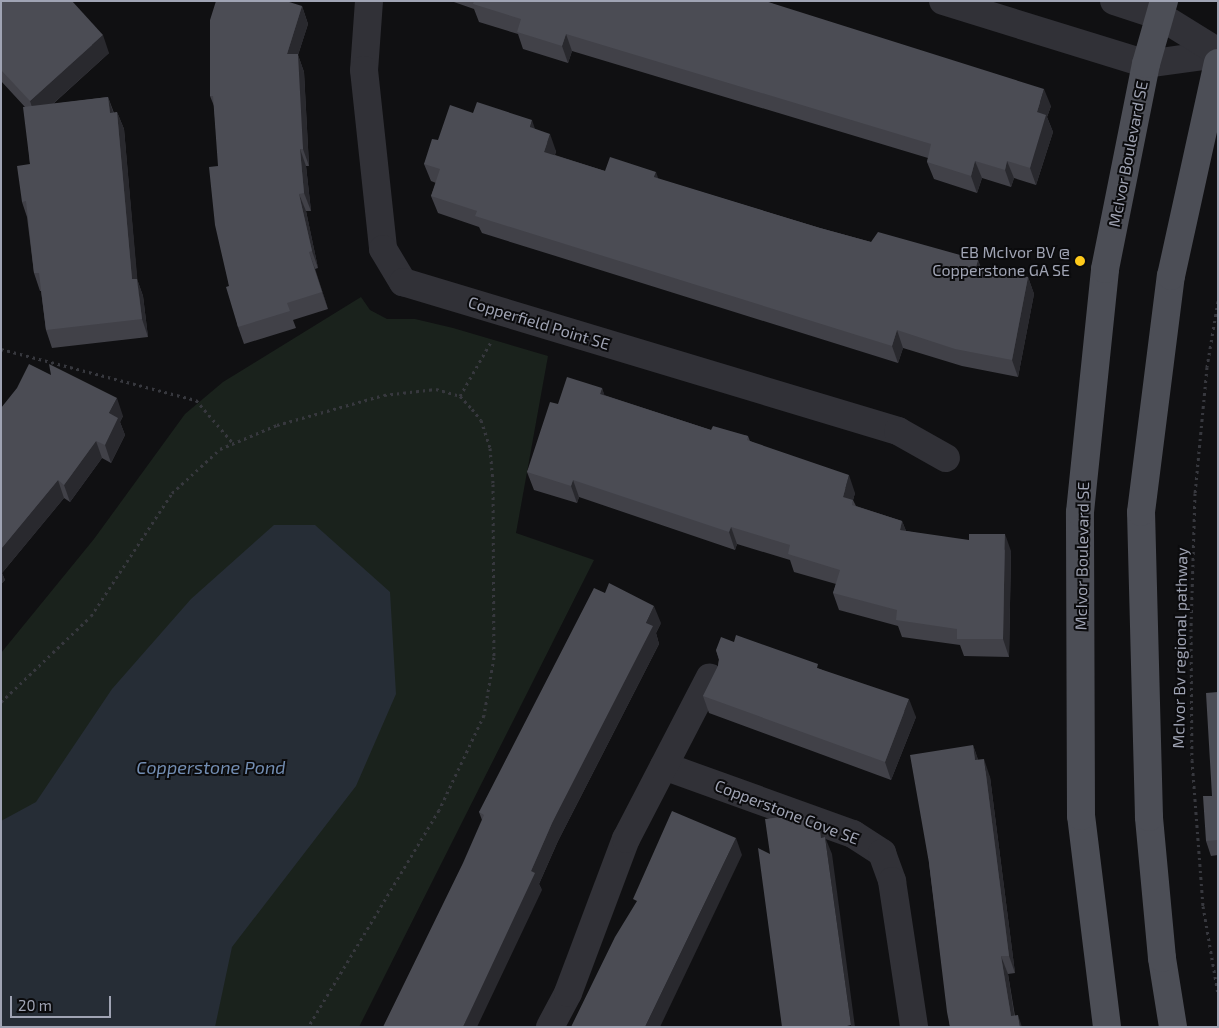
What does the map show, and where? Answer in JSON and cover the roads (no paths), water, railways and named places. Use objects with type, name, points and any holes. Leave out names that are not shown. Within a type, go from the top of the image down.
[{"type":"main road","name":"McIvor Boulevard SE","points":[[1106,1027],[1081,816],[1080,512],[1105,269],[1146,64],[1162,8]]},
{"type":"main road","points":[[1173,1027],[1162,958],[1149,817],[1141,512],[1171,276],[1218,63]]},
{"type":"street","name":"Copperfield Point SE","points":[[369,1],[364,70],[383,249],[402,282],[898,431],[946,458]]},
{"type":"street","points":[[943,1],[1146,64],[1218,53]]},
{"type":"street","points":[[1114,1],[1162,8],[1218,53]]},
{"type":"street","points":[[550,1027],[568,993],[626,839],[710,676]]},
{"type":"street","name":"Copperstone Cove SE","points":[[664,766],[853,834],[882,853],[892,881],[914,1027]]},
{"type":"water","name":"Copperstone Pond","points":[[274,525],[315,525],[390,592],[396,694],[356,786],[232,947],[215,1027],[1,1027],[1,821],[36,802],[112,689],[191,599]]},
{"type":"place","name":"EB McIvor BV @ Copperstone GA SE","points":[[1080,261]]}]
